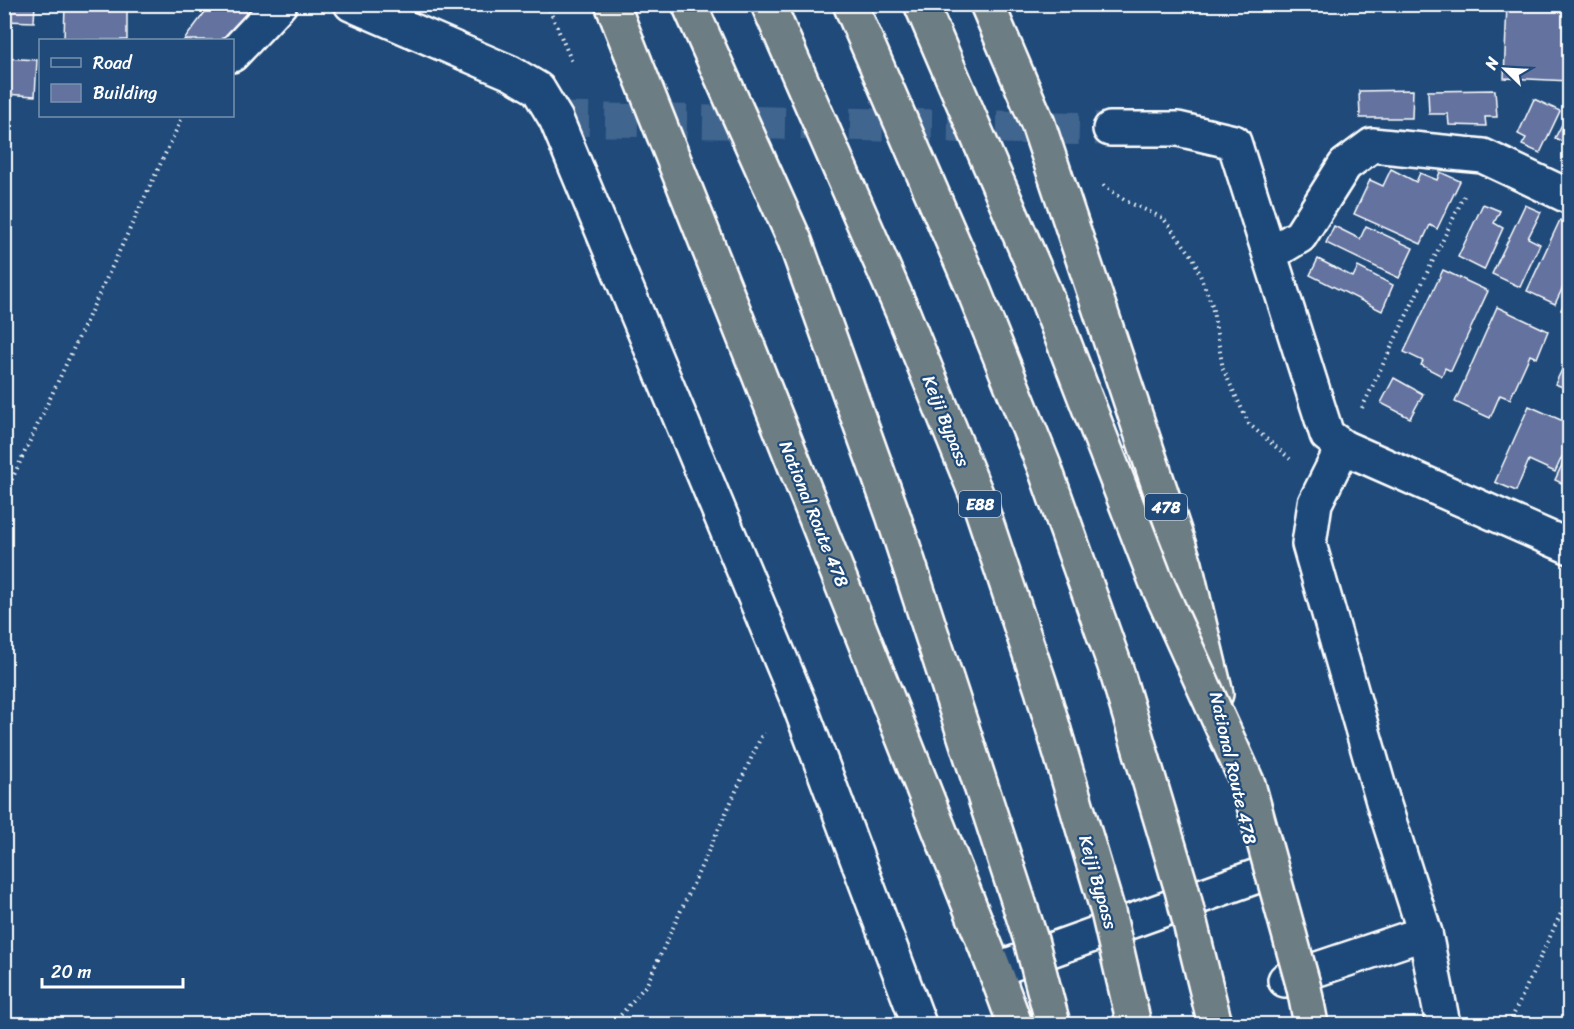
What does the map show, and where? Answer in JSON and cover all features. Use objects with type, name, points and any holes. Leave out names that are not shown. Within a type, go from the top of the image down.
[{"type":"highway","name":"National Route 478","points":[[612,4],[1015,1024]]},
{"type":"highway","points":[[689,4],[795,242],[890,504],[1031,940],[1053,1024]]},
{"type":"highway","name":"Keiji Bypass","points":[[768,4],[903,313],[979,501],[1042,690],[1108,912],[1134,1024]]},
{"type":"highway","points":[[849,4],[972,286],[1044,466],[1118,677],[1182,890],[1215,1024]]},
{"type":"highway","points":[[921,4],[1044,291],[1156,581],[1248,784],[1304,988],[1311,1024]]},
{"type":"highway","name":"National Route 478","points":[[987,4],[1038,124],[1185,564],[1257,876],[1286,980],[1295,1024]]},
{"type":"street","points":[[234,53],[280,4]]},
{"type":"street","points":[[351,4],[511,73],[538,89],[556,119],[798,701],[919,1024]]},
{"type":"street","points":[[1110,129],[1178,129],[1234,142],[1327,435],[1343,447],[1569,547]]},
{"type":"street","points":[[1270,254],[1300,236],[1345,165],[1372,145],[1483,156],[1569,197]]},
{"type":"street","points":[[1343,447],[1315,503],[1309,544],[1384,805],[1425,933],[1443,1024]]},
{"type":"street","points":[[995,970],[1257,876]]},
{"type":"street","points":[[1286,980],[1425,933]]},
{"type":"path","points":[[4,496],[183,117]]},
{"type":"path","points":[[1343,447],[1483,156]]},
{"type":"path","points":[[1099,182],[1126,201],[1163,218],[1193,256],[1212,306],[1223,369],[1249,424],[1291,460]]},
{"type":"path","points":[[613,1024],[647,984],[761,737],[798,701]]},
{"type":"path","points":[[1509,1024],[1569,894]]},
{"type":"building","points":[[4,4],[35,4],[34,22],[4,21]]},
{"type":"building","points":[[65,4],[127,4],[127,39],[64,39]]},
{"type":"building","points":[[211,4],[253,5],[227,39],[185,39]]},
{"type":"building","points":[[1507,4],[1570,6],[1570,81],[1504,78]]},
{"type":"building","points":[[4,58],[37,60],[35,96],[4,94]]},
{"type":"building","points":[[1413,90],[1412,118],[1360,118],[1359,91]]},
{"type":"building","points":[[1495,90],[1497,117],[1485,117],[1486,126],[1449,125],[1448,114],[1429,114],[1428,91]]},
{"type":"building","points":[[1534,99],[1560,111],[1540,153],[1522,145],[1526,138],[1518,134]]},
{"type":"building","points":[[1570,109],[1570,159],[1563,156],[1567,144],[1555,138]]},
{"type":"building","points":[[1391,169],[1416,182],[1420,173],[1437,180],[1440,172],[1460,181],[1437,229],[1430,225],[1421,244],[1354,214],[1370,180],[1383,186]]},
{"type":"building","points":[[1483,204],[1500,211],[1494,223],[1503,228],[1484,270],[1458,257]]},
{"type":"building","points":[[1525,205],[1541,212],[1528,238],[1540,244],[1520,287],[1492,274]]},
{"type":"building","points":[[1560,220],[1570,225],[1570,248],[1565,258],[1570,260],[1570,272],[1555,304],[1527,291]]},
{"type":"building","points":[[1334,226],[1360,239],[1366,226],[1413,248],[1399,278],[1326,243]]},
{"type":"building","points":[[1318,259],[1353,277],[1358,267],[1393,285],[1382,311],[1310,275]]},
{"type":"building","points":[[1443,270],[1488,291],[1451,371],[1445,368],[1442,376],[1421,365],[1423,361],[1404,352]]},
{"type":"building","points":[[1570,293],[1570,314],[1561,310]]},
{"type":"building","points":[[1497,307],[1548,331],[1537,358],[1530,355],[1510,399],[1500,395],[1490,418],[1455,402]]},
{"type":"building","points":[[1570,353],[1570,390],[1555,384]]},
{"type":"building","points":[[1394,378],[1423,394],[1410,418],[1381,403]]},
{"type":"building","points":[[1529,406],[1570,424],[1570,439],[1555,472],[1529,460],[1516,491],[1495,482]]},
{"type":"building","points":[[1570,447],[1570,487],[1555,480]]},
{"type":"tunnel","points":[[556,119],[1110,129]]}]
